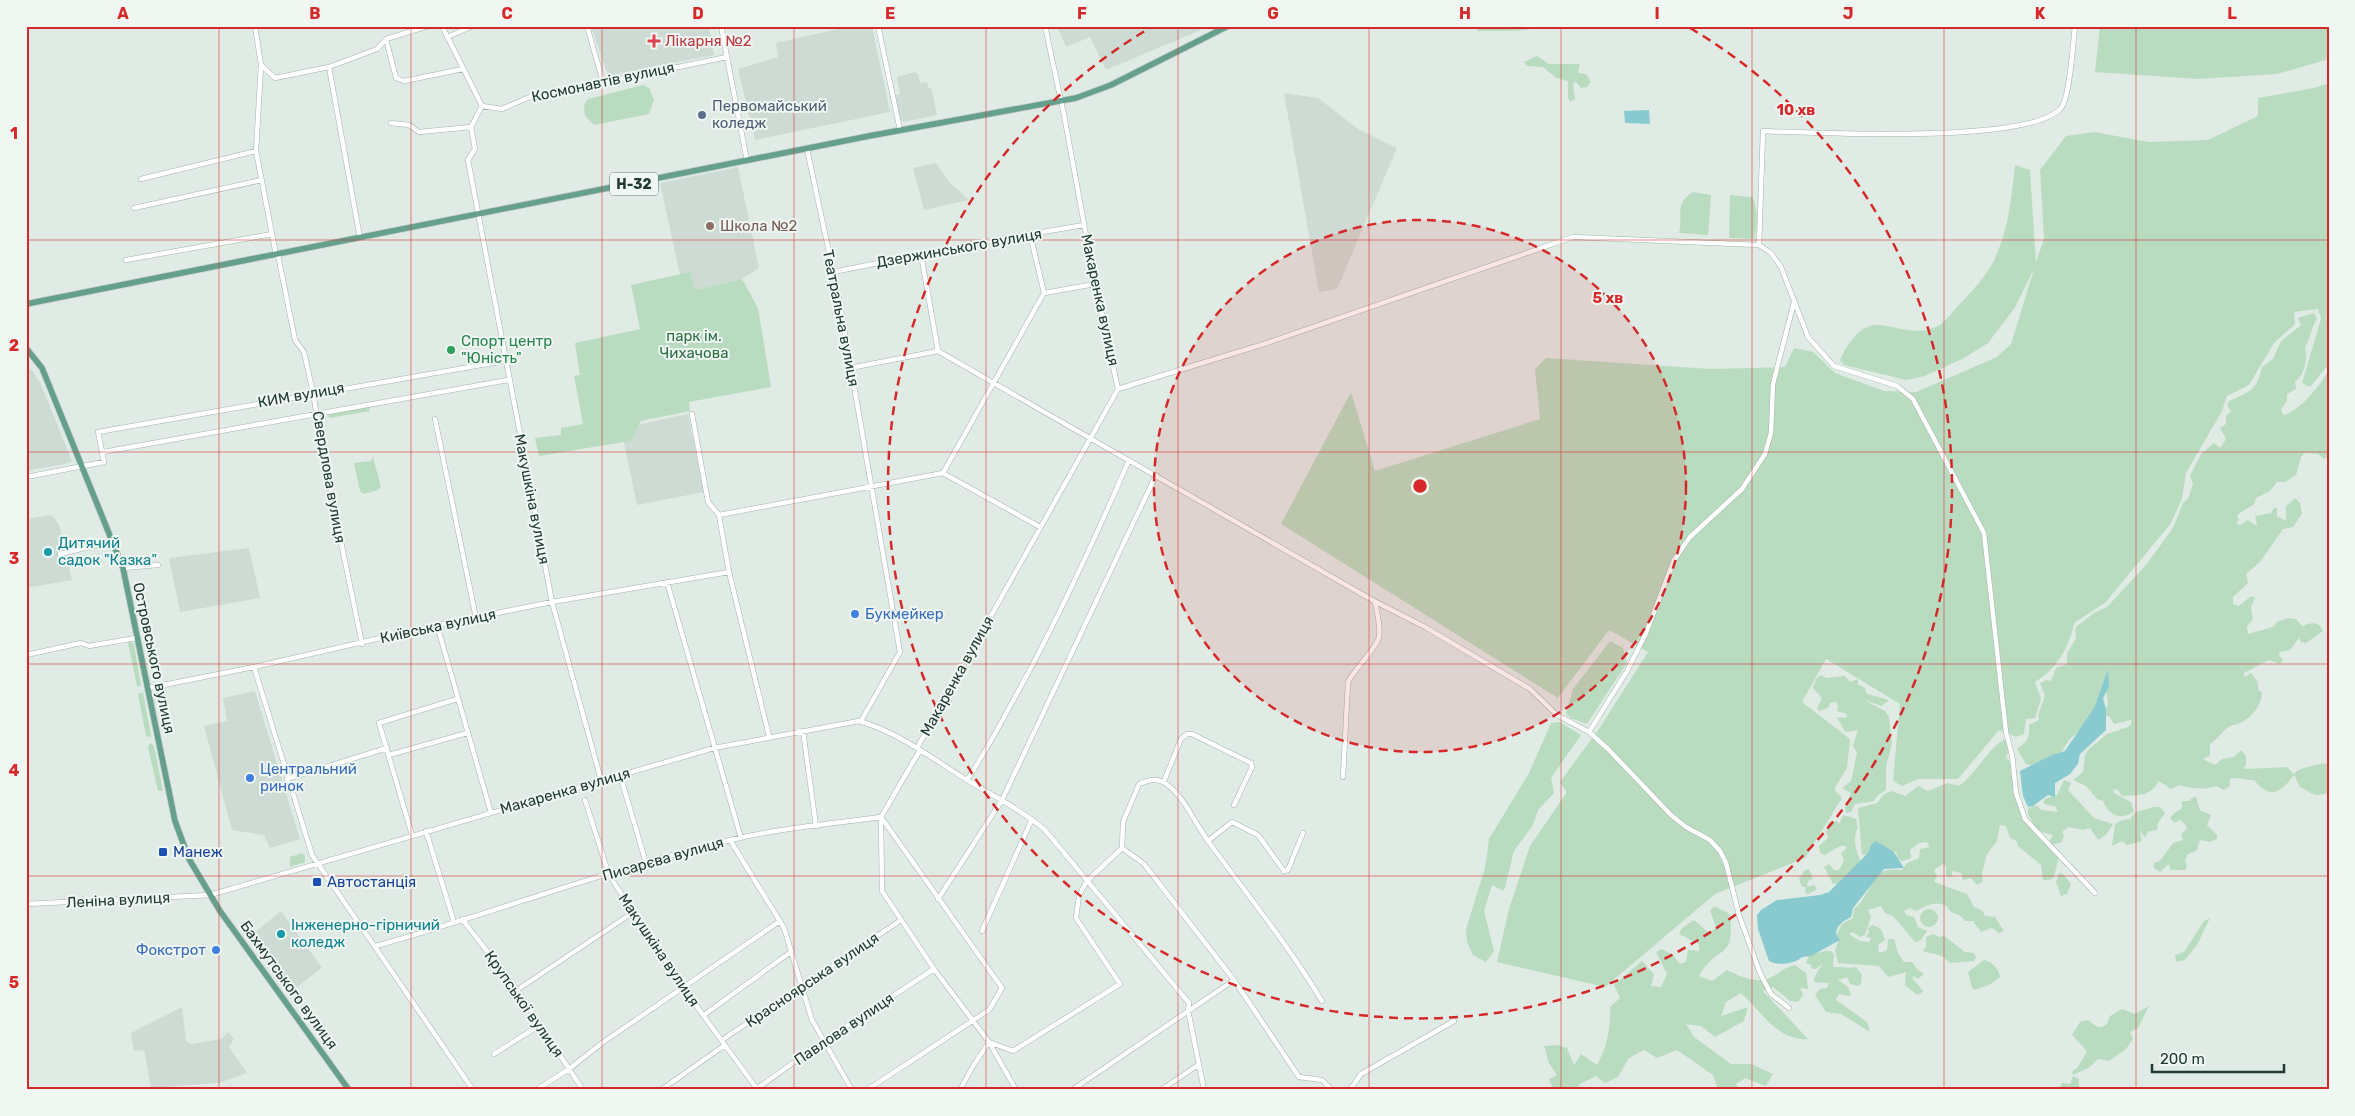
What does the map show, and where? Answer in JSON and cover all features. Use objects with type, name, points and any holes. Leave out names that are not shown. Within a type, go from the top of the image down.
[{"type":"main road","name":"Н-32","points":[[26,304],[900,130],[1076,98],[1111,85],[1228,26]]},
{"type":"main road","name":"Островського вулиця","points":[[26,348],[42,368],[123,568],[136,638],[181,838],[189,859],[210,895]]},
{"type":"main road","name":"Бахмутського вулиця","points":[[210,895],[349,1090]]},
{"type":"street","name":"Свердлова вулиця","points":[[255,26],[261,65],[256,151],[295,340],[304,352],[314,393],[325,464],[362,644]]},
{"type":"street","points":[[261,65],[276,78],[330,67],[377,49],[386,39],[428,26]]},
{"type":"street","points":[[391,123],[409,125],[419,132],[471,127],[482,106],[442,26]]},
{"type":"street","points":[[447,37],[473,26]]},
{"type":"street","points":[[587,26],[603,82]]},
{"type":"street","points":[[720,26],[748,161]]},
{"type":"street","points":[[878,26],[900,130]]},
{"type":"street","name":"Макаренка вулиця","points":[[210,895],[316,862],[714,748],[769,736],[861,721],[876,726],[918,749],[1040,526],[1118,389],[1095,284],[1064,115],[1059,101],[1045,26]]},
{"type":"street","points":[[1759,246],[1763,131],[1890,134],[2004,129],[2036,123],[2062,108],[2067,93],[2075,26]]},
{"type":"street","points":[[386,39],[396,78],[404,81],[463,69]]},
{"type":"street","name":"Космонавтів вулиця","points":[[482,106],[502,109],[527,98],[727,57]]},
{"type":"street","points":[[330,67],[360,238]]},
{"type":"street","name":"Макушкіна вулиця","points":[[471,127],[475,149],[468,160],[504,361],[552,602],[602,780]]},
{"type":"street","name":"Театральна вулиця","points":[[807,149],[833,272],[861,422],[900,652],[861,721]]},
{"type":"street","points":[[142,179],[256,151]]},
{"type":"street","points":[[134,208],[262,180]]},
{"type":"street","name":"Дзержинського вулиця","points":[[833,272],[1084,225]]},
{"type":"street","points":[[126,260],[272,234]]},
{"type":"street","points":[[943,472],[1044,293],[1030,234]]},
{"type":"street","points":[[1118,389],[1267,343],[1572,237],[1759,246],[1771,253],[1781,267],[1808,336],[1834,366],[1897,386],[1913,399],[1984,533],[2006,732],[2012,755],[2016,793],[2025,819],[2095,893]]},
{"type":"street","points":[[921,254],[938,351]]},
{"type":"street","points":[[1044,293],[1095,284]]},
{"type":"street","points":[[1589,732],[1627,671],[1646,633],[1674,560],[1690,537],[1742,489],[1765,454],[1771,433],[1773,384],[1794,301]]},
{"type":"street","points":[[850,368],[938,351],[1375,602],[1425,627],[1530,689],[1557,715],[1589,732],[1608,749],[1671,815],[1710,840],[1720,851],[1726,863],[1739,915],[1760,973],[1771,994],[1789,1008]]},
{"type":"street","name":"КИМ вулиця","points":[[504,361],[98,432],[102,452],[318,412],[508,380]]},
{"type":"street","points":[[692,414],[708,502],[719,516],[729,572],[769,736]]},
{"type":"street","points":[[435,418],[476,618]]},
{"type":"street","points":[[26,477],[104,462],[102,452]]},
{"type":"street","points":[[967,780],[980,761],[1041,650],[1090,550],[1129,460]]},
{"type":"street","points":[[719,516],[943,472],[1040,526]]},
{"type":"street","points":[[938,899],[1002,800],[1156,475]]},
{"type":"street","points":[[60,554],[113,541]]},
{"type":"street","points":[[123,568],[158,565]]},
{"type":"street","name":"Київська вулиця","points":[[148,688],[254,668],[437,625],[552,602],[729,572]]},
{"type":"street","points":[[667,582],[741,838]]},
{"type":"street","points":[[1343,777],[1348,682],[1352,673],[1378,642],[1379,626],[1375,602]]},
{"type":"street","points":[[437,625],[491,812]]},
{"type":"street","points":[[26,655],[81,643],[89,646],[136,638]]},
{"type":"street","points":[[254,668],[287,779],[316,862],[376,946],[473,1090]]},
{"type":"street","points":[[412,835],[379,723],[457,699]]},
{"type":"street","points":[[803,731],[816,826]]},
{"type":"street","points":[[388,755],[467,733]]},
{"type":"street","points":[[1164,782],[1181,740],[1187,734],[1192,734],[1251,763],[1252,767],[1234,805]]},
{"type":"street","points":[[287,779],[386,748]]},
{"type":"street","points":[[1016,1090],[989,1042],[934,969],[882,891],[880,817],[918,749],[1032,819],[1045,830],[1189,1003],[1188,1010],[1204,1090]]},
{"type":"street","points":[[620,775],[646,863]]},
{"type":"street","points":[[989,1042],[1012,1051],[1120,984],[1076,918],[1079,895],[1087,881],[1122,848],[1123,822],[1139,784],[1153,780],[1164,782],[1176,794],[1253,899],[1322,1000]]},
{"type":"street","name":"Макушкіна вулиця","points":[[585,800],[609,874],[632,913],[756,1089]]},
{"type":"street","points":[[868,1090],[989,1010],[1002,988],[880,817]]},
{"type":"street","name":"Писарєва вулиця","points":[[376,946],[609,874],[730,840],[880,817]]},
{"type":"street","points":[[982,931],[1032,819]]},
{"type":"street","points":[[1208,840],[1232,822],[1258,836],[1284,871],[1288,870],[1303,834]]},
{"type":"street","points":[[426,832],[454,922]]},
{"type":"street","points":[[730,840],[780,921],[792,950],[812,1020],[852,1090]]},
{"type":"street","points":[[1122,848],[1144,864],[1234,980],[1299,1077],[1322,1080],[1332,1090]]},
{"type":"street","name":"Леніна вулиця","points":[[26,904],[210,895]]},
{"type":"street","points":[[517,990],[632,913]]},
{"type":"street","name":"Крупської вулиця","points":[[462,919],[517,990],[583,1090]]},
{"type":"street","name":"Красноярська вулиця","points":[[722,1040],[901,920]]},
{"type":"street","points":[[536,1090],[569,1069],[602,1043],[684,989],[780,921]]},
{"type":"street","points":[[704,1015],[792,950]]},
{"type":"street","name":"Павлова вулиця","points":[[756,1089],[824,1041],[934,969]]},
{"type":"street","points":[[1072,1090],[1234,980]]},
{"type":"street","points":[[1350,1090],[1361,1074],[1454,1021]]},
{"type":"street","points":[[494,1054],[540,1025]]},
{"type":"street","points":[[960,1090],[989,1042]]},
{"type":"street","points":[[661,1090],[725,1045]]},
{"type":"street","points":[[1161,1090],[1198,1065]]},
{"type":"shaded area","name":"Лікарня №2","points":[[591,26],[709,26],[714,55],[608,76]]},
{"type":"shaded area","points":[[851,26],[872,26],[890,112],[755,140],[738,69],[778,57],[776,43]]},
{"type":"shaded area","points":[[1057,26],[1200,26],[1201,30],[1106,70],[1090,37],[1066,47]]},
{"type":"shaded area","points":[[915,72],[918,74],[920,83],[927,82],[928,88],[931,87],[937,115],[904,122],[899,119],[894,96],[900,94],[897,77]]},
{"type":"shaded area","points":[[1284,93],[1318,98],[1358,129],[1397,148],[1337,289],[1319,292]]},
{"type":"shaded area","points":[[936,163],[949,182],[969,200],[924,210],[913,168]]},
{"type":"shaded area","name":"Школа №2","points":[[738,167],[759,268],[742,279],[695,290],[690,273],[680,275],[660,183]]},
{"type":"shaded area","points":[[27,369],[32,370],[41,384],[72,461],[26,471]]},
{"type":"shaded area","points":[[688,414],[704,492],[637,505],[621,428]]},
{"type":"shaded area","points":[[52,515],[59,525],[72,580],[26,588],[26,519]]},
{"type":"shaded area","points":[[249,548],[260,598],[180,612],[169,558]]},
{"type":"shaded area","name":"Центральний ринок","points":[[255,691],[300,839],[270,848],[264,835],[232,830],[204,726],[227,721],[223,698]]},
{"type":"shaded area","points":[[281,911],[322,968],[293,990],[255,932]]},
{"type":"shaded area","points":[[182,1007],[186,1041],[191,1044],[221,1039],[228,1032],[234,1039],[229,1047],[247,1073],[219,1083],[151,1088],[144,1050],[134,1051],[131,1033]]},
{"type":"green space","points":[[1479,26],[1547,26],[1521,30],[1477,31]]},
{"type":"green space","points":[[2100,26],[2329,26],[2329,59],[2277,74],[2199,79],[2095,72]]},
{"type":"green space","points":[[1537,56],[1549,64],[1580,64],[1578,73],[1586,74],[1591,82],[1587,87],[1581,88],[1575,81],[1573,84],[1575,99],[1570,102],[1568,97],[1568,81],[1556,78],[1543,67],[1527,66],[1524,62]]},
{"type":"green space","points":[[2329,83],[2329,364],[2310,387],[2302,383],[2321,319],[2318,309],[2294,312],[2295,324],[2274,343],[2249,385],[2227,396],[2222,411],[2186,473],[2182,499],[2171,523],[2106,602],[2074,623],[2061,657],[2043,677],[2035,682],[2041,699],[2035,718],[2026,719],[2024,734],[2016,737],[1999,730],[1958,779],[1919,779],[1902,786],[1893,781],[1900,704],[1826,659],[1802,702],[1850,739],[1847,768],[1834,789],[1842,798],[1805,858],[1715,894],[1605,987],[1497,962],[1509,909],[1530,846],[1567,792],[1560,782],[1601,726],[1648,652],[1609,630],[1558,698],[1281,524],[1351,392],[1375,471],[1540,419],[1535,369],[1546,358],[1710,369],[1785,367],[1794,348],[1813,352],[1835,373],[1884,391],[1916,392],[1997,357],[2011,344],[2034,269],[2014,309],[1988,343],[1964,358],[1925,376],[1906,380],[1844,365],[1840,360],[1851,341],[1862,330],[1873,325],[1921,331],[1936,327],[1945,321],[1970,294],[1991,266],[2002,241],[2010,208],[2015,165],[2030,170],[2036,262],[2044,239],[2040,170],[2066,136],[2094,132],[2149,142],[2208,140],[2258,116],[2258,98],[2314,88]]},
{"type":"green space","points":[[643,85],[649,88],[654,100],[649,114],[594,125],[585,116],[584,105],[588,99]]},
{"type":"green space","points":[[1693,192],[1711,195],[1708,235],[1679,233],[1681,206],[1687,196]]},
{"type":"green space","points":[[1730,195],[1752,197],[1757,217],[1754,239],[1729,238]]},
{"type":"green space","name":"парк ім. Чихачова","points":[[690,272],[695,290],[742,279],[758,308],[771,387],[689,402],[690,411],[641,421],[630,441],[539,456],[535,438],[561,435],[561,428],[583,424],[574,376],[580,375],[575,343],[640,329],[631,285]]},
{"type":"green space","points":[[2314,313],[2317,319],[2305,347],[2306,361],[2303,371],[2295,382],[2296,389],[2287,394],[2287,401],[2281,409],[2283,415],[2296,409],[2321,383],[2329,369],[2329,458],[2323,458],[2318,454],[2304,453],[2296,475],[2285,482],[2277,482],[2270,491],[2256,498],[2254,504],[2237,515],[2239,520],[2236,524],[2240,525],[2248,520],[2255,525],[2257,524],[2255,516],[2271,513],[2274,508],[2277,508],[2277,516],[2286,521],[2286,506],[2295,498],[2300,503],[2302,514],[2293,527],[2283,529],[2260,562],[2246,574],[2248,583],[2233,597],[2233,604],[2239,606],[2251,596],[2255,598],[2251,607],[2253,619],[2247,627],[2248,634],[2273,627],[2277,622],[2288,618],[2296,619],[2302,626],[2312,623],[2317,624],[2323,631],[2306,643],[2301,642],[2299,638],[2290,650],[2280,652],[2279,655],[2283,660],[2280,664],[2269,660],[2244,673],[2244,677],[2251,673],[2257,681],[2259,691],[2262,692],[2258,707],[2247,719],[2230,726],[2210,744],[2210,756],[2203,759],[2215,765],[2222,759],[2234,757],[2241,750],[2246,756],[2246,765],[2243,769],[2287,767],[2294,774],[2305,768],[2329,763],[2329,793],[2316,795],[2311,793],[2300,787],[2294,775],[2280,790],[2275,792],[2265,790],[2254,780],[2239,778],[2230,779],[2230,786],[2224,790],[2216,786],[2198,789],[2180,785],[2171,789],[2159,781],[2148,793],[2139,795],[2122,796],[2118,790],[2113,789],[2114,793],[2131,802],[2134,811],[2125,816],[2116,815],[2108,810],[2103,801],[2097,799],[2086,786],[2073,780],[2083,772],[2085,755],[2089,749],[2107,734],[2128,727],[2131,724],[2131,720],[2114,724],[2110,717],[2105,715],[2108,703],[2106,690],[2096,702],[2091,720],[2069,740],[2062,751],[2033,766],[2026,764],[2017,749],[2027,739],[2029,725],[2039,720],[2038,715],[2045,696],[2040,683],[2047,680],[2051,681],[2056,668],[2067,664],[2067,654],[2076,638],[2075,630],[2077,626],[2094,613],[2107,607],[2146,565],[2173,528],[2183,503],[2189,497],[2193,483],[2190,476],[2201,454],[2214,443],[2220,448],[2226,439],[2220,428],[2226,424],[2226,416],[2231,411],[2227,406],[2229,401],[2251,390],[2260,375],[2262,367],[2273,359],[2281,341],[2301,325],[2298,318]]},
{"type":"green space","points":[[369,407],[370,411],[329,418],[328,414]]},
{"type":"green space","points":[[373,457],[381,487],[378,490],[364,494],[360,491],[354,463],[371,461]]},
{"type":"green space","points":[[130,641],[134,644],[141,686],[137,686],[128,643]]},
{"type":"green space","points":[[1610,641],[1623,648],[1627,663],[1587,724],[1571,718],[1566,713],[1573,689]]},
{"type":"green space","points":[[1820,675],[1827,678],[1845,676],[1850,682],[1858,679],[1858,684],[1865,688],[1867,694],[1889,700],[1882,706],[1864,700],[1885,711],[1889,717],[1892,743],[1886,767],[1886,790],[1878,795],[1874,801],[1855,804],[1851,812],[1846,813],[1845,808],[1851,793],[1842,788],[1851,781],[1857,753],[1853,746],[1858,730],[1845,732],[1837,717],[1846,718],[1847,714],[1837,711],[1838,705],[1836,702],[1830,703],[1828,708],[1819,711],[1817,708],[1822,698],[1813,688],[1816,679]]},
{"type":"green space","points":[[143,692],[150,737],[146,736],[138,694]]},
{"type":"green space","points":[[1560,722],[1581,735],[1551,778],[1554,793],[1538,810],[1533,825],[1514,851],[1504,891],[1492,885],[1484,911],[1494,951],[1486,962],[1473,955],[1467,942],[1466,929],[1485,868],[1489,839],[1529,773],[1551,723]]},
{"type":"green space","points":[[2006,739],[2010,747],[2006,758],[2013,767],[2017,796],[2028,820],[2034,831],[2042,839],[2051,847],[2060,851],[2054,877],[2050,880],[2043,880],[2041,865],[2018,846],[2016,840],[2010,838],[2006,826],[2000,825],[1997,841],[1987,854],[1982,873],[1983,882],[1977,885],[1971,878],[1963,880],[1961,873],[1952,871],[1952,876],[1949,877],[1946,875],[1946,866],[1943,864],[1934,870],[1937,875],[1934,882],[1967,894],[1974,907],[1983,911],[1985,916],[1995,917],[2004,931],[1999,933],[1992,928],[1981,932],[1973,921],[1965,921],[1960,916],[1951,912],[1946,906],[1937,903],[1915,911],[1910,908],[1904,911],[1906,915],[1914,917],[1918,927],[1927,931],[1920,941],[1915,942],[1893,916],[1885,913],[1881,906],[1868,910],[1871,917],[1865,935],[1860,937],[1852,932],[1849,934],[1860,941],[1869,942],[1871,938],[1866,937],[1869,932],[1868,928],[1872,925],[1878,927],[1885,940],[1878,945],[1879,953],[1887,950],[1888,939],[1894,939],[1898,953],[1904,962],[1912,962],[1924,974],[1918,979],[1914,976],[1912,978],[1923,991],[1921,994],[1916,994],[1905,985],[1906,972],[1888,977],[1879,966],[1838,963],[1835,950],[1838,942],[1837,933],[1842,924],[1853,918],[1854,909],[1862,901],[1879,874],[1884,871],[1902,870],[1907,863],[1919,858],[1920,849],[1930,847],[1927,842],[1919,843],[1910,850],[1911,858],[1903,861],[1899,860],[1896,852],[1862,855],[1858,808],[1877,803],[1883,795],[1891,791],[1905,796],[1918,786],[1928,791],[1948,783],[1959,786],[1971,775],[1994,747]]},
{"type":"green space","points":[[150,743],[154,746],[163,791],[158,791],[148,747]]},
{"type":"green space","points":[[2064,780],[2071,783],[2068,790],[2094,818],[2113,824],[2106,835],[2098,840],[2090,828],[2083,830],[2069,827],[2062,832],[2064,836],[2062,842],[2052,845],[2049,842],[2053,835],[2038,831],[2028,814],[2028,809],[2038,806],[2041,810],[2058,812],[2055,806],[2046,805],[2043,802],[2045,799],[2057,795]]},
{"type":"green space","points":[[2196,797],[2200,810],[2211,815],[2207,825],[2217,835],[2217,839],[2210,842],[2200,840],[2197,850],[2187,855],[2185,861],[2187,867],[2185,870],[2170,870],[2169,864],[2160,872],[2154,868],[2154,863],[2160,861],[2173,843],[2183,840],[2181,834],[2187,829],[2180,820],[2174,823],[2170,818],[2182,808],[2182,801],[2189,801],[2191,798]]},
{"type":"green space","points":[[2160,807],[2165,813],[2158,823],[2157,830],[2149,831],[2145,837],[2140,831],[2142,841],[2127,845],[2122,841],[2112,846],[2115,824],[2122,820],[2130,819],[2136,812]]},
{"type":"green space","points":[[1844,815],[1856,819],[1858,827],[1855,844],[1861,862],[1842,882],[1833,884],[1824,867],[1829,864],[1834,870],[1839,870],[1844,861],[1841,853],[1846,849],[1846,846],[1840,846],[1825,855],[1820,853],[1819,846],[1828,838],[1826,832],[1828,823],[1836,821],[1840,824]]},
{"type":"green space","points":[[302,853],[305,856],[305,862],[290,867],[290,857]]},
{"type":"green space","points":[[1809,869],[1813,879],[1808,881],[1807,887],[1814,885],[1816,890],[1808,894],[1805,892],[1806,887],[1802,887],[1799,879],[1805,870]]},
{"type":"green space","points":[[2059,873],[2063,874],[2071,884],[2067,894],[2061,896],[2056,882]]},
{"type":"green space","points":[[1714,906],[1730,914],[1730,940],[1723,951],[1712,959],[1699,976],[1712,981],[1727,970],[1753,980],[1764,980],[1795,965],[1806,973],[1808,989],[1800,988],[1803,995],[1798,1002],[1790,1001],[1773,987],[1763,991],[1808,1039],[1797,1039],[1779,1031],[1741,993],[1726,1002],[1721,1016],[1748,1007],[1744,1021],[1715,1037],[1701,1026],[1686,1024],[1694,1037],[1731,1064],[1751,1064],[1773,1074],[1766,1086],[1745,1078],[1736,1084],[1739,1090],[1718,1090],[1713,1075],[1677,1050],[1657,1058],[1644,1050],[1629,1058],[1618,1077],[1605,1083],[1596,1076],[1580,1084],[1577,1090],[1554,1090],[1549,1079],[1557,1075],[1549,1063],[1544,1046],[1558,1045],[1567,1048],[1574,1065],[1581,1054],[1597,1065],[1608,1037],[1610,1007],[1620,998],[1614,985],[1642,961],[1654,974],[1651,986],[1661,987],[1667,974],[1656,952],[1662,949],[1673,955],[1680,964],[1686,962],[1688,950],[1699,951],[1699,944],[1679,934],[1682,928],[1694,920],[1710,934],[1716,926],[1710,911]]},
{"type":"green space","points":[[1929,909],[1935,912],[1938,918],[1935,924],[1929,927],[1923,924],[1920,918],[1923,912]]},
{"type":"green space","points":[[2210,918],[2197,945],[2185,960],[2176,962],[2175,955],[2184,952],[2204,921]]},
{"type":"green space","points":[[1934,934],[1939,937],[1944,936],[1965,952],[1974,953],[1976,957],[1974,961],[1950,963],[1942,956],[1923,951],[1926,946],[1926,937]]},
{"type":"green space","points":[[1831,951],[1834,954],[1833,967],[1856,967],[1862,975],[1861,984],[1858,986],[1850,984],[1847,977],[1838,980],[1848,987],[1851,993],[1850,996],[1839,994],[1836,1000],[1867,1022],[1870,1032],[1841,1014],[1826,1012],[1815,995],[1820,989],[1827,988],[1829,983],[1814,982],[1814,978],[1822,964],[1816,969],[1812,969],[1811,965],[1806,963],[1809,955]]},
{"type":"green space","points":[[1984,960],[1995,966],[2000,977],[1989,985],[1975,990],[1972,988],[1968,972]]},
{"type":"green space","points":[[2149,1006],[2138,1028],[2130,1032],[2133,1039],[2126,1049],[2109,1061],[2098,1059],[2090,1067],[2073,1075],[2072,1072],[2078,1067],[2087,1051],[2072,1035],[2080,1022],[2088,1020],[2097,1027],[2102,1027],[2107,1024],[2110,1016],[2122,1009],[2135,1014]]},
{"type":"green space","points":[[2073,1076],[2079,1079],[2079,1086],[2085,1090],[2059,1090],[2062,1083],[2070,1084]]},
{"type":"water","points":[[1649,110],[1650,124],[1625,123],[1624,111]]},
{"type":"water","points":[[2108,670],[2109,687],[2103,698],[2106,709],[2106,730],[2080,754],[2078,764],[2070,774],[2055,783],[2055,797],[2048,795],[2033,806],[2028,807],[2023,796],[2020,771],[2052,755],[2065,751],[2094,708]]},
{"type":"water","points":[[1876,841],[1894,852],[1904,868],[1884,869],[1853,908],[1851,917],[1837,928],[1836,934],[1840,940],[1811,956],[1802,957],[1791,963],[1782,964],[1769,961],[1758,929],[1757,915],[1761,910],[1777,900],[1820,895],[1829,892],[1868,853],[1871,845]]},
{"type":"place","name":"Лікарня №2","points":[[654,41]]},
{"type":"place","name":"Первомайський коледж","points":[[702,115]]},
{"type":"place","name":"Школа №2","points":[[710,226]]},
{"type":"place","name":"Спорт центр \"Юність\"","points":[[451,350]]},
{"type":"place","name":"Дитячий садок \"Казка\"","points":[[48,552]]},
{"type":"place","name":"Букмейкер","points":[[855,614]]},
{"type":"place","name":"Центральний ринок","points":[[250,778]]},
{"type":"place","name":"Манеж","points":[[163,852]]},
{"type":"place","name":"Автостанція","points":[[317,882]]},
{"type":"place","name":"Інженерно-гірничий коледж","points":[[281,934]]},
{"type":"place","name":"Фокстрот","points":[[216,950]]}]
